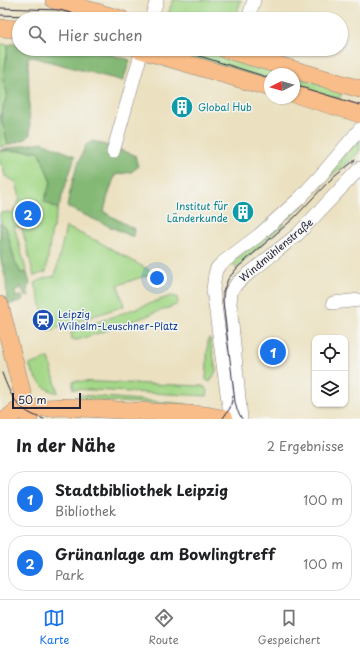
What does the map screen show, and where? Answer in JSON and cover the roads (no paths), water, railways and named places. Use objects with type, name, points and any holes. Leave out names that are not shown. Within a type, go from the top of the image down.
[{"type":"main road","points":[[54,0],[96,12]]},
{"type":"main road","points":[[0,28],[12,29]]},
{"type":"main road","points":[[161,56],[264,86]]},
{"type":"main road","points":[[253,56],[360,89]]},
{"type":"main road","points":[[300,96],[360,114]]},
{"type":"main road","points":[[0,305],[16,364],[24,382],[32,392],[64,407]]},
{"type":"main road","points":[[16,364],[14,415],[64,407],[197,415],[225,419]]},
{"type":"street","points":[[153,12],[157,0]]},
{"type":"street","points":[[250,12],[254,0]]},
{"type":"street","points":[[112,152],[138,56]]},
{"type":"street","points":[[235,419],[230,410],[228,401],[215,309],[213,285],[216,271],[222,263],[264,230],[300,198],[360,129]]},
{"type":"street","name":"Windmühlenstraße","points":[[241,419],[230,299],[233,288],[302,231],[360,168]]},
{"type":"street","points":[[213,285],[233,288]]},
{"type":"street","points":[[333,303],[360,300]]},
{"type":"tram line","points":[[0,8],[59,10],[67,12]]},
{"type":"tram line","points":[[0,15],[12,15]]},
{"type":"tram line","points":[[199,56],[264,76]]},
{"type":"tram line","points":[[300,87],[360,105]]},
{"type":"tram line","points":[[242,419],[235,402],[223,301],[223,292],[228,279],[238,267],[294,218],[329,181],[355,160]]},
{"type":"tram line","points":[[2,373],[16,402],[27,412],[44,419]]},
{"type":"tram line","points":[[223,418],[230,408],[233,396]]},
{"type":"place","name":"Global Hub","points":[[182,107]]},
{"type":"place","name":"Institut für Länderkunde","points":[[243,212]]},
{"type":"place","name":"Grünanlage am Bowlingtreff","points":[[28,214]]},
{"type":"place","name":"Leipzig Wilhelm-Leuschner-Platz","points":[[43,320]]},
{"type":"place","name":"Stadtbibliothek Leipzig","points":[[273,352]]}]
